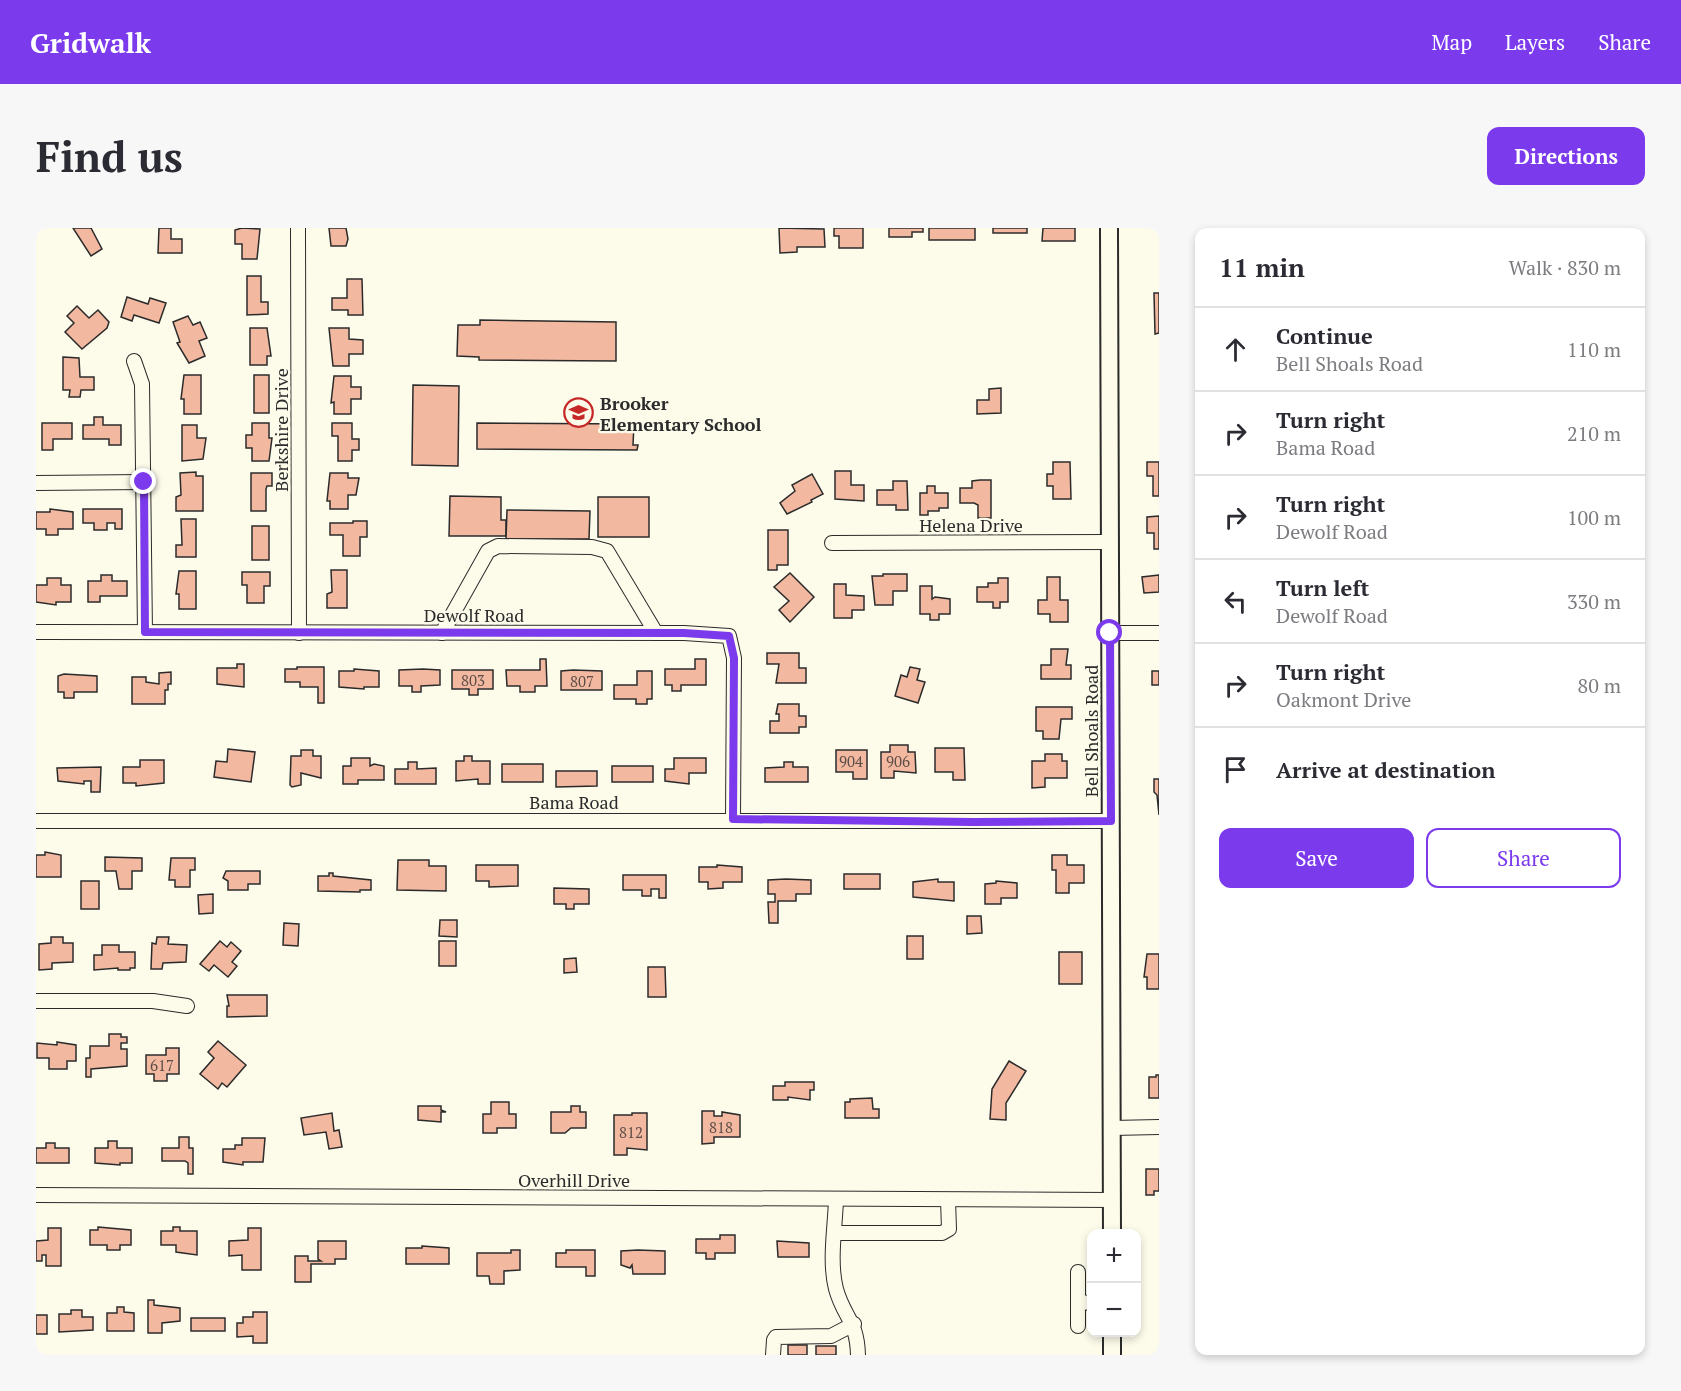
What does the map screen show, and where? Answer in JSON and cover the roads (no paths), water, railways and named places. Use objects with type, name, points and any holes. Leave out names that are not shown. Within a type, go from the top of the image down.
[{"type":"main road","name":"Bell Shoals Road","points":[[1108,228],[1112,1229]]},
{"type":"main road","points":[[1112,1337],[1112,1355]]},
{"type":"street","name":"Berkshire Drive","points":[[298,228],[299,633]]},
{"type":"street","points":[[134,361],[142,384],[145,632]]},
{"type":"street","points":[[36,483],[144,482]]},
{"type":"street","name":"Helena Drive","points":[[832,543],[1110,542]]},
{"type":"street","points":[[442,633],[488,551],[498,546],[592,547],[607,551],[656,633]]},
{"type":"street","name":"Dewolf Road","points":[[36,632],[656,633],[729,636],[734,658],[733,819]]},
{"type":"street","points":[[1110,633],[1159,633]]},
{"type":"street","name":"Bama Road","points":[[36,821],[733,819],[1111,821]]},
{"type":"street","points":[[36,1001],[153,1001],[186,1006]]},
{"type":"street","points":[[1112,1128],[1159,1127]]},
{"type":"street","name":"Overhill Drive","points":[[36,1195],[1112,1200]]},
{"type":"street","points":[[836,1200],[834,1280],[844,1307],[854,1324],[858,1355]]},
{"type":"street","points":[[835,1233],[942,1233],[949,1229],[948,1200]]},
{"type":"street","points":[[1078,1272],[1085,1303],[1078,1326]]},
{"type":"street","points":[[773,1355],[776,1337],[831,1336],[854,1324]]},
{"type":"place","name":"Brooker Elementary School","points":[[579,413]]}]
